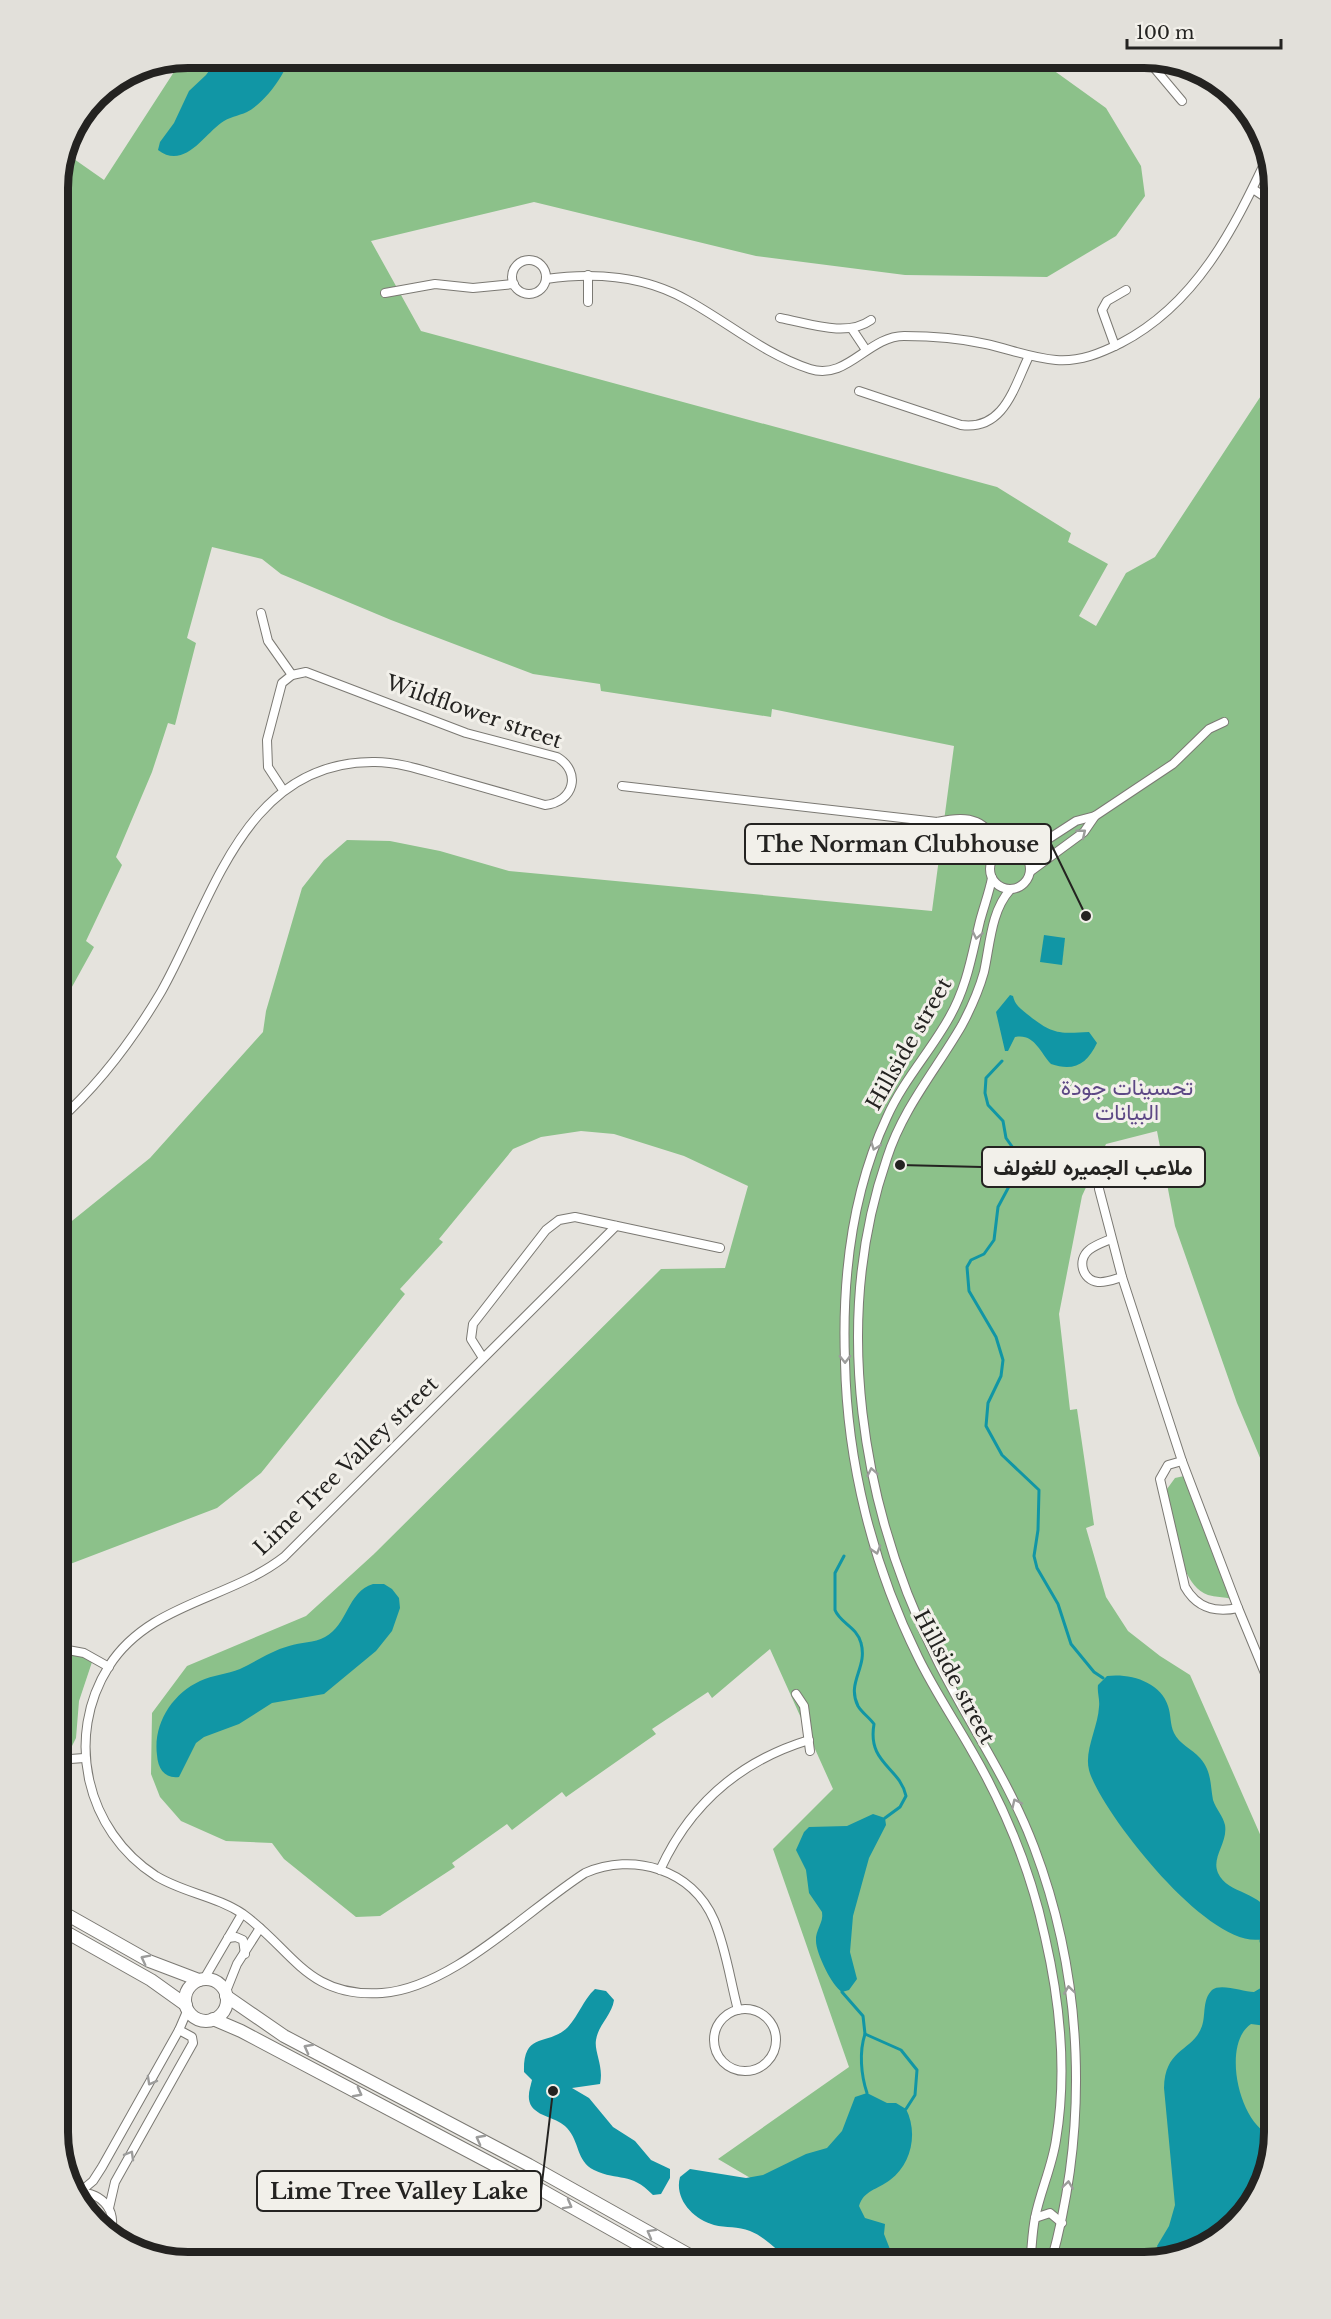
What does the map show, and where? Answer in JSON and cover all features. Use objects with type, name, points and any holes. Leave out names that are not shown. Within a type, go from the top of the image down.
[{"type":"street","points":[[1155,68],[1182,101]]},
{"type":"street","points":[[546,279],[588,275],[622,278],[672,292],[747,340],[810,369],[826,371],[841,368],[880,341],[896,336],[941,337],[986,344],[1029,356],[1073,360],[1115,346],[1154,323],[1186,293],[1221,249],[1262,170]]},
{"type":"street","points":[[1253,189],[1264,196]]},
{"type":"street","points":[[524,260],[540,264],[544,268],[546,279],[542,289],[532,294],[522,292],[514,284],[513,273],[524,260]]},
{"type":"street","points":[[588,275],[588,302]]},
{"type":"street","points":[[385,293],[435,284],[473,288],[514,284]]},
{"type":"street","points":[[1115,346],[1102,310],[1107,301],[1126,290]]},
{"type":"street","points":[[780,318],[852,329],[871,320]]},
{"type":"street","points":[[852,329],[866,350]]},
{"type":"street","points":[[859,391],[962,425],[979,425],[1001,412],[1029,356]]},
{"type":"street","points":[[261,613],[268,641],[291,675],[279,689],[266,747],[268,767],[283,790]]},
{"type":"street","name":"Wildflower street","points":[[68,1113],[85,1098],[126,1048],[176,964],[241,835],[267,804],[283,790],[320,771],[360,762],[409,766],[545,805],[565,799],[571,791],[572,771],[566,762],[557,757],[466,733],[313,674],[291,675]]},
{"type":"street","points":[[622,786],[938,822],[977,820],[1006,849],[1021,852],[1039,845],[1076,821],[1095,816],[1173,764],[1209,729],[1224,722]]},
{"type":"street","name":"Hillside street","points":[[1054,2252],[1062,2223],[1073,2152],[1076,2070],[1072,2008],[1059,1933],[1042,1868],[1017,1805],[938,1662],[911,1604],[893,1554],[878,1503],[868,1451],[860,1372],[860,1320],[867,1238],[887,1156],[909,1106],[960,1028],[974,1000],[983,974],[998,907],[1010,890],[1022,886],[1031,871],[1084,832],[1095,816]]},
{"type":"street","points":[[966,833],[968,819]]},
{"type":"street","points":[[938,822],[976,838],[984,832],[985,826]]},
{"type":"street","name":"Hillside street","points":[[976,838],[985,846],[991,862],[992,878],[971,964],[958,1002],[899,1093],[873,1152],[855,1221],[845,1319],[850,1427],[861,1494],[879,1559],[920,1661],[974,1754],[1003,1812],[1028,1873],[1045,1936],[1057,2012],[1061,2099],[1052,2160],[1035,2218],[1031,2252]]},
{"type":"street","points":[[991,862],[1006,849]]},
{"type":"street","points":[[1021,852],[1029,860],[1031,871]]},
{"type":"street","points":[[992,878],[999,886],[1010,890]]},
{"type":"street","points":[[1105,1164],[1099,1184],[1122,1277],[1182,1461],[1264,1671]]},
{"type":"street","points":[[483,1358],[471,1339],[473,1324],[546,1230],[559,1220],[575,1217],[720,1248]]},
{"type":"street","name":"Lime Tree Valley street","points":[[616,1226],[284,1557],[251,1579],[160,1618],[127,1644],[109,1666],[90,1711],[84,1758],[96,1804],[107,1825],[129,1853],[167,1882],[222,1902],[242,1914],[260,1928],[289,1959],[318,1980],[361,1993],[394,1992],[422,1983],[457,1965],[591,1871],[621,1863],[647,1865],[691,1888],[710,1912],[717,1930],[738,2010]]},
{"type":"street","points":[[1111,1239],[1088,1250],[1083,1259],[1083,1269],[1088,1278],[1097,1282],[1122,1277]]},
{"type":"street","points":[[845,1319],[860,1320]]},
{"type":"street","points":[[1182,1461],[1168,1466],[1160,1479],[1185,1587],[1194,1600],[1208,1609],[1224,1611],[1238,1608]]},
{"type":"street","points":[[68,1650],[84,1653],[109,1666]]},
{"type":"street","points":[[796,1694],[804,1706],[810,1751]]},
{"type":"street","points":[[660,1870],[688,1821],[726,1781],[757,1760],[808,1740]]},
{"type":"street","points":[[68,1759],[84,1758]]},
{"type":"street","points":[[82,2188],[93,2181],[102,2167],[179,2030],[187,2007],[187,1992],[202,1980],[242,1914]]},
{"type":"street","points":[[68,1915],[150,1961],[202,1980],[215,1981],[284,2036],[519,2160],[683,2252]]},
{"type":"street","points":[[213,2019],[224,2011],[227,1991],[260,1928]]},
{"type":"street","points":[[68,1933],[151,1980],[200,2019],[213,2019],[241,2031],[515,2176],[650,2251]]},
{"type":"street","points":[[228,1938],[240,1938],[245,1944],[246,1952]]},
{"type":"street","points":[[738,2010],[759,2012],[769,2022],[775,2035],[771,2055],[761,2066],[748,2070],[734,2068],[722,2061],[714,2041],[720,2021],[738,2010]]},
{"type":"street","points":[[113,2225],[109,2208],[115,2182],[193,2043],[192,2037],[179,2030]]},
{"type":"street","points":[[85,2193],[94,2194],[109,2208]]},
{"type":"street","points":[[1035,2218],[1050,2213],[1062,2223]]},
{"type":"green space","points":[[176,68],[179,68],[1050,68],[1106,108],[1141,166],[1145,196],[1116,236],[1047,277],[905,275],[756,256],[534,202],[371,241],[421,331],[997,487],[1071,533],[1068,542],[1108,564],[1079,616],[1096,626],[1126,573],[1155,557],[1264,391],[1264,1467],[1237,1403],[1175,1226],[1157,1131],[1106,1144],[1082,1196],[1059,1314],[1070,1410],[1077,1409],[1094,1525],[1086,1528],[1106,1597],[1128,1631],[1160,1656],[1190,1675],[1264,1843],[1264,2132],[1261,2155],[1251,2185],[1234,2211],[1223,2222],[1197,2239],[1175,2247],[1144,2252],[876,2252],[718,2159],[849,2067],[773,1849],[833,1789],[770,1649],[712,1698],[708,1692],[652,1729],[656,1734],[566,1797],[562,1792],[512,1830],[507,1824],[452,1863],[455,1867],[380,1916],[356,1917],[284,1859],[272,1843],[226,1841],[181,1821],[160,1797],[151,1774],[152,1713],[187,1666],[306,1616],[374,1554],[661,1269],[725,1268],[748,1186],[684,1156],[614,1134],[581,1131],[541,1137],[513,1149],[439,1239],[443,1242],[400,1289],[405,1294],[261,1473],[217,1508],[68,1565],[68,1224],[150,1158],[263,1032],[266,1011],[302,888],[324,860],[347,840],[390,841],[440,851],[509,871],[932,911],[954,746],[772,709],[771,717],[601,691],[600,684],[533,674],[391,620],[281,574],[262,559],[212,547],[187,638],[196,643],[175,725],[168,723],[152,772],[116,857],[122,865],[86,941],[94,947],[68,994],[68,179],[72,157],[104,180]]},
{"type":"green space","points":[[1184,1476],[1232,1599],[1208,1595],[1198,1588],[1189,1578],[1183,1564],[1174,1532],[1167,1489],[1175,1478]]},
{"type":"green space","points":[[68,1651],[76,1652],[92,1662],[79,1701],[76,1738],[72,1746],[68,1746]]},
{"type":"water","points":[[211,68],[285,68],[267,96],[247,112],[230,118],[214,128],[193,148],[176,156],[167,155],[158,150],[160,142],[174,123],[189,91]]},
{"type":"water","points":[[1044,935],[1065,938],[1062,965],[1040,962]]},
{"type":"water","points":[[1010,995],[1022,1010],[1049,1029],[1070,1033],[1089,1032],[1097,1043],[1089,1056],[1073,1066],[1051,1064],[1036,1044],[1022,1037],[1015,1037],[1008,1051],[1005,1051],[996,1012]]},
{"type":"water","points":[[373,1584],[384,1584],[392,1589],[399,1598],[400,1608],[392,1631],[376,1651],[324,1694],[272,1703],[239,1724],[204,1737],[196,1743],[179,1777],[166,1775],[163,1772],[157,1755],[158,1732],[167,1711],[181,1694],[200,1681],[240,1669],[282,1648],[325,1637],[339,1625],[358,1594]]},
{"type":"water","points":[[1107,1676],[1125,1676],[1152,1685],[1164,1698],[1176,1737],[1200,1758],[1207,1768],[1213,1800],[1225,1825],[1216,1867],[1218,1873],[1231,1887],[1259,1901],[1264,1906],[1264,1936],[1253,1940],[1227,1931],[1198,1911],[1168,1883],[1116,1819],[1098,1791],[1088,1763],[1098,1715],[1098,1685]]},
{"type":"water","points":[[873,1814],[885,1818],[886,1825],[869,1858],[853,1916],[850,1952],[857,1979],[849,1990],[842,1992],[829,1976],[819,1953],[816,1937],[822,1920],[822,1912],[809,1893],[806,1870],[796,1850],[804,1832],[809,1827],[847,1826]]},
{"type":"water","points":[[1264,1986],[1264,2026],[1251,2024],[1242,2034],[1237,2049],[1236,2066],[1243,2101],[1251,2117],[1264,2131],[1257,2170],[1243,2198],[1223,2222],[1197,2239],[1158,2250],[1157,2246],[1169,2226],[1175,2205],[1164,2088],[1169,2065],[1174,2057],[1198,2034],[1203,2022],[1207,1998],[1212,1990],[1221,1987],[1254,1992]]},
{"type":"water","points":[[595,1989],[606,1991],[614,2000],[596,2040],[601,2071],[600,2084],[572,2088],[589,2098],[613,2127],[635,2141],[651,2160],[670,2169],[670,2178],[661,2194],[653,2195],[638,2183],[603,2174],[588,2166],[567,2128],[536,2111],[530,2104],[529,2094],[532,2080],[524,2072],[528,2050],[538,2041],[553,2037],[568,2027]]},
{"type":"water","points":[[867,2093],[887,2103],[896,2103],[906,2109],[910,2118],[912,2137],[908,2157],[890,2180],[868,2193],[859,2206],[865,2218],[885,2224],[884,2234],[891,2252],[780,2252],[750,2231],[706,2222],[687,2207],[679,2185],[680,2177],[690,2169],[746,2178],[763,2175],[806,2154],[827,2148],[842,2131],[855,2097]]},
{"type":"waterway","points":[[1002,1061],[986,1078],[985,1093],[988,1105],[1003,1121],[1006,1138],[1020,1158],[1021,1164],[998,1207],[994,1240],[984,1254],[971,1260],[967,1267],[969,1291],[996,1337],[1003,1360],[1001,1376],[988,1403],[986,1426],[1002,1455],[1039,1490],[1038,1530],[1034,1556],[1037,1568],[1058,1604],[1071,1644],[1094,1672],[1103,1678]]},
{"type":"waterway","points":[[844,1556],[835,1573],[835,1610],[856,1633],[861,1643],[862,1660],[854,1690],[855,1697],[858,1706],[874,1724],[873,1737],[879,1757],[903,1786],[906,1796],[900,1807],[885,1818]]},
{"type":"waterway","points":[[1261,1941],[1264,1951]]},
{"type":"waterway","points":[[842,1992],[863,2016],[865,2034],[901,2050],[917,2070],[915,2095],[906,2109]]},
{"type":"waterway","points":[[865,2034],[861,2064],[867,2093]]},
{"type":"place","name":"The Norman Clubhouse","points":[[1086,916]]},
{"type":"place","name":"ملاعب الجميره للغولف","points":[[900,1165]]},
{"type":"place","name":"Lime Tree Valley Lake","points":[[553,2091]]},
{"type":"district","name":"تحسينات جودة البيانات","points":[[1127,1100]]}]
